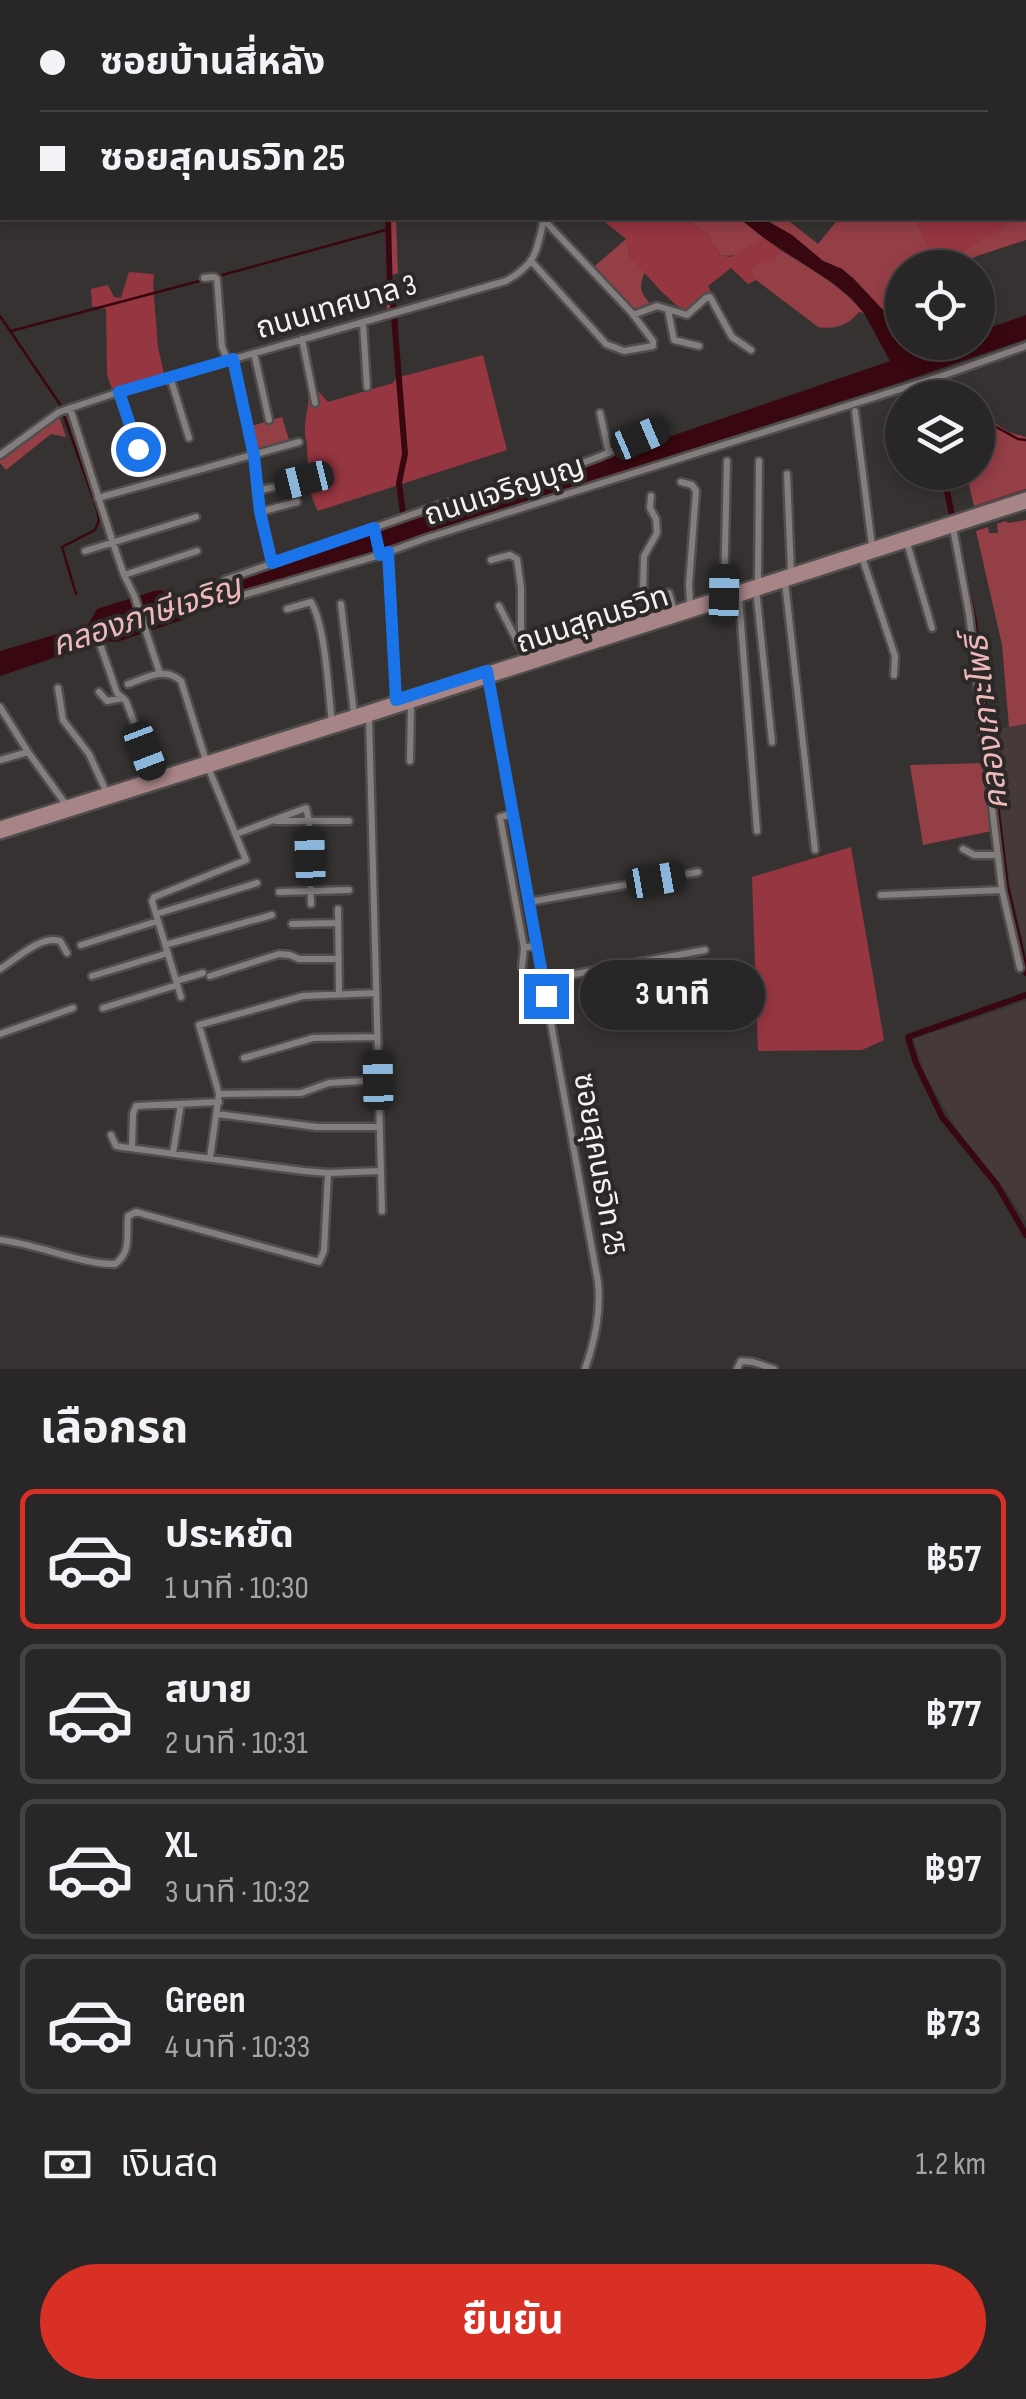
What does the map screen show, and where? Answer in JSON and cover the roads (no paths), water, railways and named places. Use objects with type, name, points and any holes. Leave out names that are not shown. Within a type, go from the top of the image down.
[{"type":"main road","name":"ถนนสุคนธวิท","points":[[0,826],[739,597],[791,572],[1026,496]]},
{"type":"main road","name":"ถนนสุคนธวิท","points":[[396,704],[412,704],[488,675],[522,654],[724,594],[785,582],[1026,504]]},
{"type":"main road","name":"ถนนสุคนธวิท","points":[[332,725],[354,714],[368,714]]},
{"type":"main road","name":"ถนนสุคนธวิท","points":[[0,834],[106,791],[207,763]]},
{"type":"street","points":[[544,220],[532,262],[611,348],[624,351],[652,346],[653,341],[633,316],[546,220]]},
{"type":"street","name":"ถนนเทศบาล 3","points":[[0,455],[49,418],[70,408],[506,281],[532,262]]},
{"type":"street","points":[[204,278],[218,280],[221,338],[231,360],[254,456],[260,512],[272,563]]},
{"type":"street","points":[[633,316],[657,306],[686,316],[710,298],[732,337],[751,350]]},
{"type":"street","points":[[667,308],[674,340],[699,346]]},
{"type":"street","points":[[362,322],[368,388]]},
{"type":"street","points":[[302,339],[315,403]]},
{"type":"street","name":"ถนนเจริญบุญ","points":[[223,601],[939,377],[1026,346]]},
{"type":"street","points":[[254,353],[269,420]]},
{"type":"street","points":[[170,377],[188,438]]},
{"type":"street","points":[[119,392],[138,449],[142,450]]},
{"type":"street","points":[[70,408],[160,674]]},
{"type":"street","points":[[856,412],[872,546]]},
{"type":"street","points":[[600,413],[609,452]]},
{"type":"street","points":[[224,580],[457,500],[540,479],[661,429]]},
{"type":"street","points":[[98,498],[298,442]]},
{"type":"street","points":[[759,460],[756,586],[772,742]]},
{"type":"street","points":[[724,594],[727,461]]},
{"type":"street","points":[[787,474],[791,572]]},
{"type":"street","points":[[258,491],[304,480]]},
{"type":"street","points":[[681,482],[696,491],[690,606]]},
{"type":"street","points":[[651,496],[657,533],[644,556],[643,592],[647,596],[670,592],[674,611]]},
{"type":"street","points":[[260,512],[298,502]]},
{"type":"street","points":[[85,551],[196,518]]},
{"type":"street","points":[[953,528],[969,614],[1002,890],[1020,968]]},
{"type":"street","points":[[374,529],[383,553],[396,704]]},
{"type":"street","points":[[907,543],[932,628]]},
{"type":"street","points":[[124,575],[197,552]]},
{"type":"street","points":[[491,560],[510,556],[518,559],[522,654]]},
{"type":"street","points":[[862,557],[895,656],[894,675]]},
{"type":"street","points":[[785,582],[815,850]]},
{"type":"street","points":[[739,597],[757,831]]},
{"type":"street","points":[[287,609],[314,604],[332,725]]},
{"type":"street","points":[[341,604],[354,714]]},
{"type":"street","points":[[499,606],[522,654]]},
{"type":"street","points":[[100,647],[116,693],[124,698],[154,776]]},
{"type":"street","points":[[128,684],[170,672],[180,681],[207,763],[246,860],[152,901],[181,997]]},
{"type":"street","name":"ซอยสุคนธวิท 25","points":[[488,675],[598,1282],[595,1340],[586,1369]]},
{"type":"street","points":[[58,688],[63,720],[89,754],[106,791]]},
{"type":"street","points":[[99,692],[107,701],[124,698]]},
{"type":"street","points":[[410,760],[412,704]]},
{"type":"street","points":[[0,706],[68,807]]},
{"type":"street","points":[[368,714],[382,1211]]},
{"type":"street","points":[[0,760],[28,752]]},
{"type":"street","points":[[236,834],[305,807],[309,821],[311,904]]},
{"type":"street","points":[[513,814],[500,817],[524,948],[522,967]]},
{"type":"street","points":[[270,821],[349,821]]},
{"type":"street","points":[[963,849],[974,854],[998,854]]},
{"type":"street","points":[[529,902],[698,872]]},
{"type":"street","points":[[81,945],[258,883]]},
{"type":"street","points":[[279,892],[349,890]]},
{"type":"street","points":[[881,896],[1002,890]]},
{"type":"street","points":[[338,909],[339,994]]},
{"type":"street","points":[[92,976],[272,915]]},
{"type":"street","points":[[292,924],[338,923]]},
{"type":"street","points":[[0,969],[51,939],[60,942],[67,953]]},
{"type":"street","points":[[524,948],[537,945]]},
{"type":"street","points":[[543,980],[705,950]]},
{"type":"street","points":[[103,1008],[279,954],[300,959],[339,959]]},
{"type":"street","points":[[210,1158],[219,1098],[199,1024],[294,997],[376,993]]},
{"type":"street","points":[[0,1034],[73,1008]]},
{"type":"street","points":[[244,1058],[314,1038],[377,1037]]},
{"type":"street","points":[[132,1148],[136,1106],[301,1092],[328,1083],[378,1080]]},
{"type":"street","points":[[173,1153],[181,1104]]},
{"type":"street","points":[[217,1114],[318,1127],[379,1127]]},
{"type":"street","points":[[111,1135],[116,1146],[328,1173],[380,1170]]},
{"type":"street","points":[[0,1240],[115,1264],[126,1252],[128,1216],[136,1212],[319,1262],[324,1251],[328,1173]]},
{"type":"street","points":[[737,1369],[747,1360],[774,1369]]},
{"type":"water","points":[[742,220],[766,220],[854,279],[884,311],[885,352],[864,313],[833,283]]},
{"type":"water","points":[[1026,315],[1026,339],[995,350],[995,326]]},
{"type":"water","name":"คลองภาษีเจริญ","points":[[965,360],[907,380],[885,380],[885,387],[218,601],[181,614],[182,620],[117,642],[103,641],[0,676],[0,651],[88,625],[97,609],[154,591],[162,590],[170,598],[291,562],[301,555],[596,462],[890,361]]},
{"type":"waterway","points":[[388,220],[390,299],[405,454],[399,483],[403,513]]},
{"type":"waterway","points":[[215,277],[389,229]]},
{"type":"waterway","points":[[11,331],[203,280]]},
{"type":"waterway","points":[[0,316],[61,406]]},
{"type":"waterway","points":[[64,416],[99,520],[95,530],[62,547],[76,594]]},
{"type":"waterway","points":[[995,426],[1026,440]]},
{"type":"waterway","name":"คลองเกาะโพธิ์","points":[[947,490],[974,621],[1006,886],[1026,973]]},
{"type":"waterway","name":"คลองเกาะโพธิ์","points":[[1026,995],[908,1037],[942,1117],[997,1185],[1026,1235]]}]
